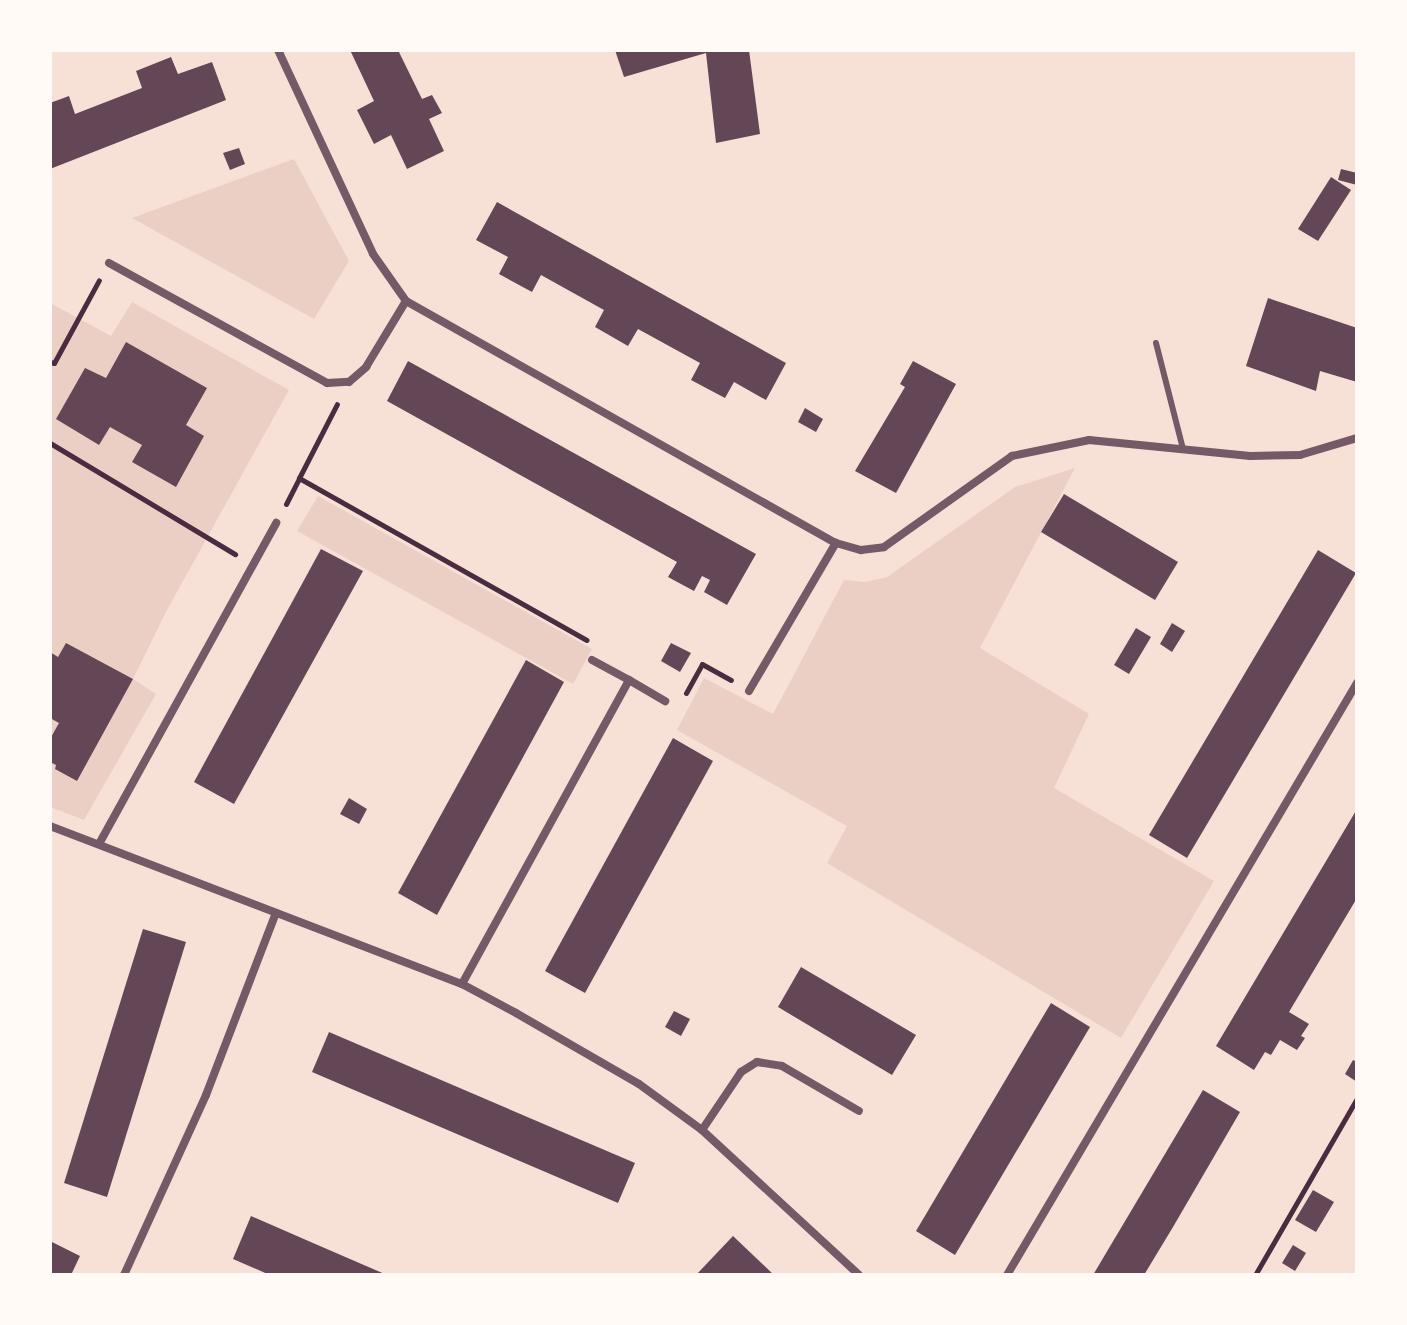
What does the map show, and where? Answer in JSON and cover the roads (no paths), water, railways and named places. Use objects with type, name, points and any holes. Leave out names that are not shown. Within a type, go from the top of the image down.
[{"type":"street","points":[[278,50],[373,254],[406,301],[836,543],[861,550],[884,547],[1012,456],[1089,440],[1250,456],[1300,455],[1357,438]]},
{"type":"street","points":[[109,263],[327,383],[349,382],[366,367],[406,301]]},
{"type":"street","points":[[99,844],[276,523]]},
{"type":"street","points":[[749,691],[836,543]]},
{"type":"street","points":[[592,660],[665,701]]},
{"type":"street","points":[[462,984],[629,680]]},
{"type":"street","points":[[1007,1275],[1357,683]]},
{"type":"street","points":[[50,826],[462,984],[639,1084],[702,1130],[859,1275]]},
{"type":"street","points":[[126,1274],[206,1095],[276,913]]},
{"type":"street","points":[[702,1130],[741,1072],[757,1062],[782,1066],[859,1111]]},
{"type":"lane","points":[[1156,343],[1183,449]]}]
